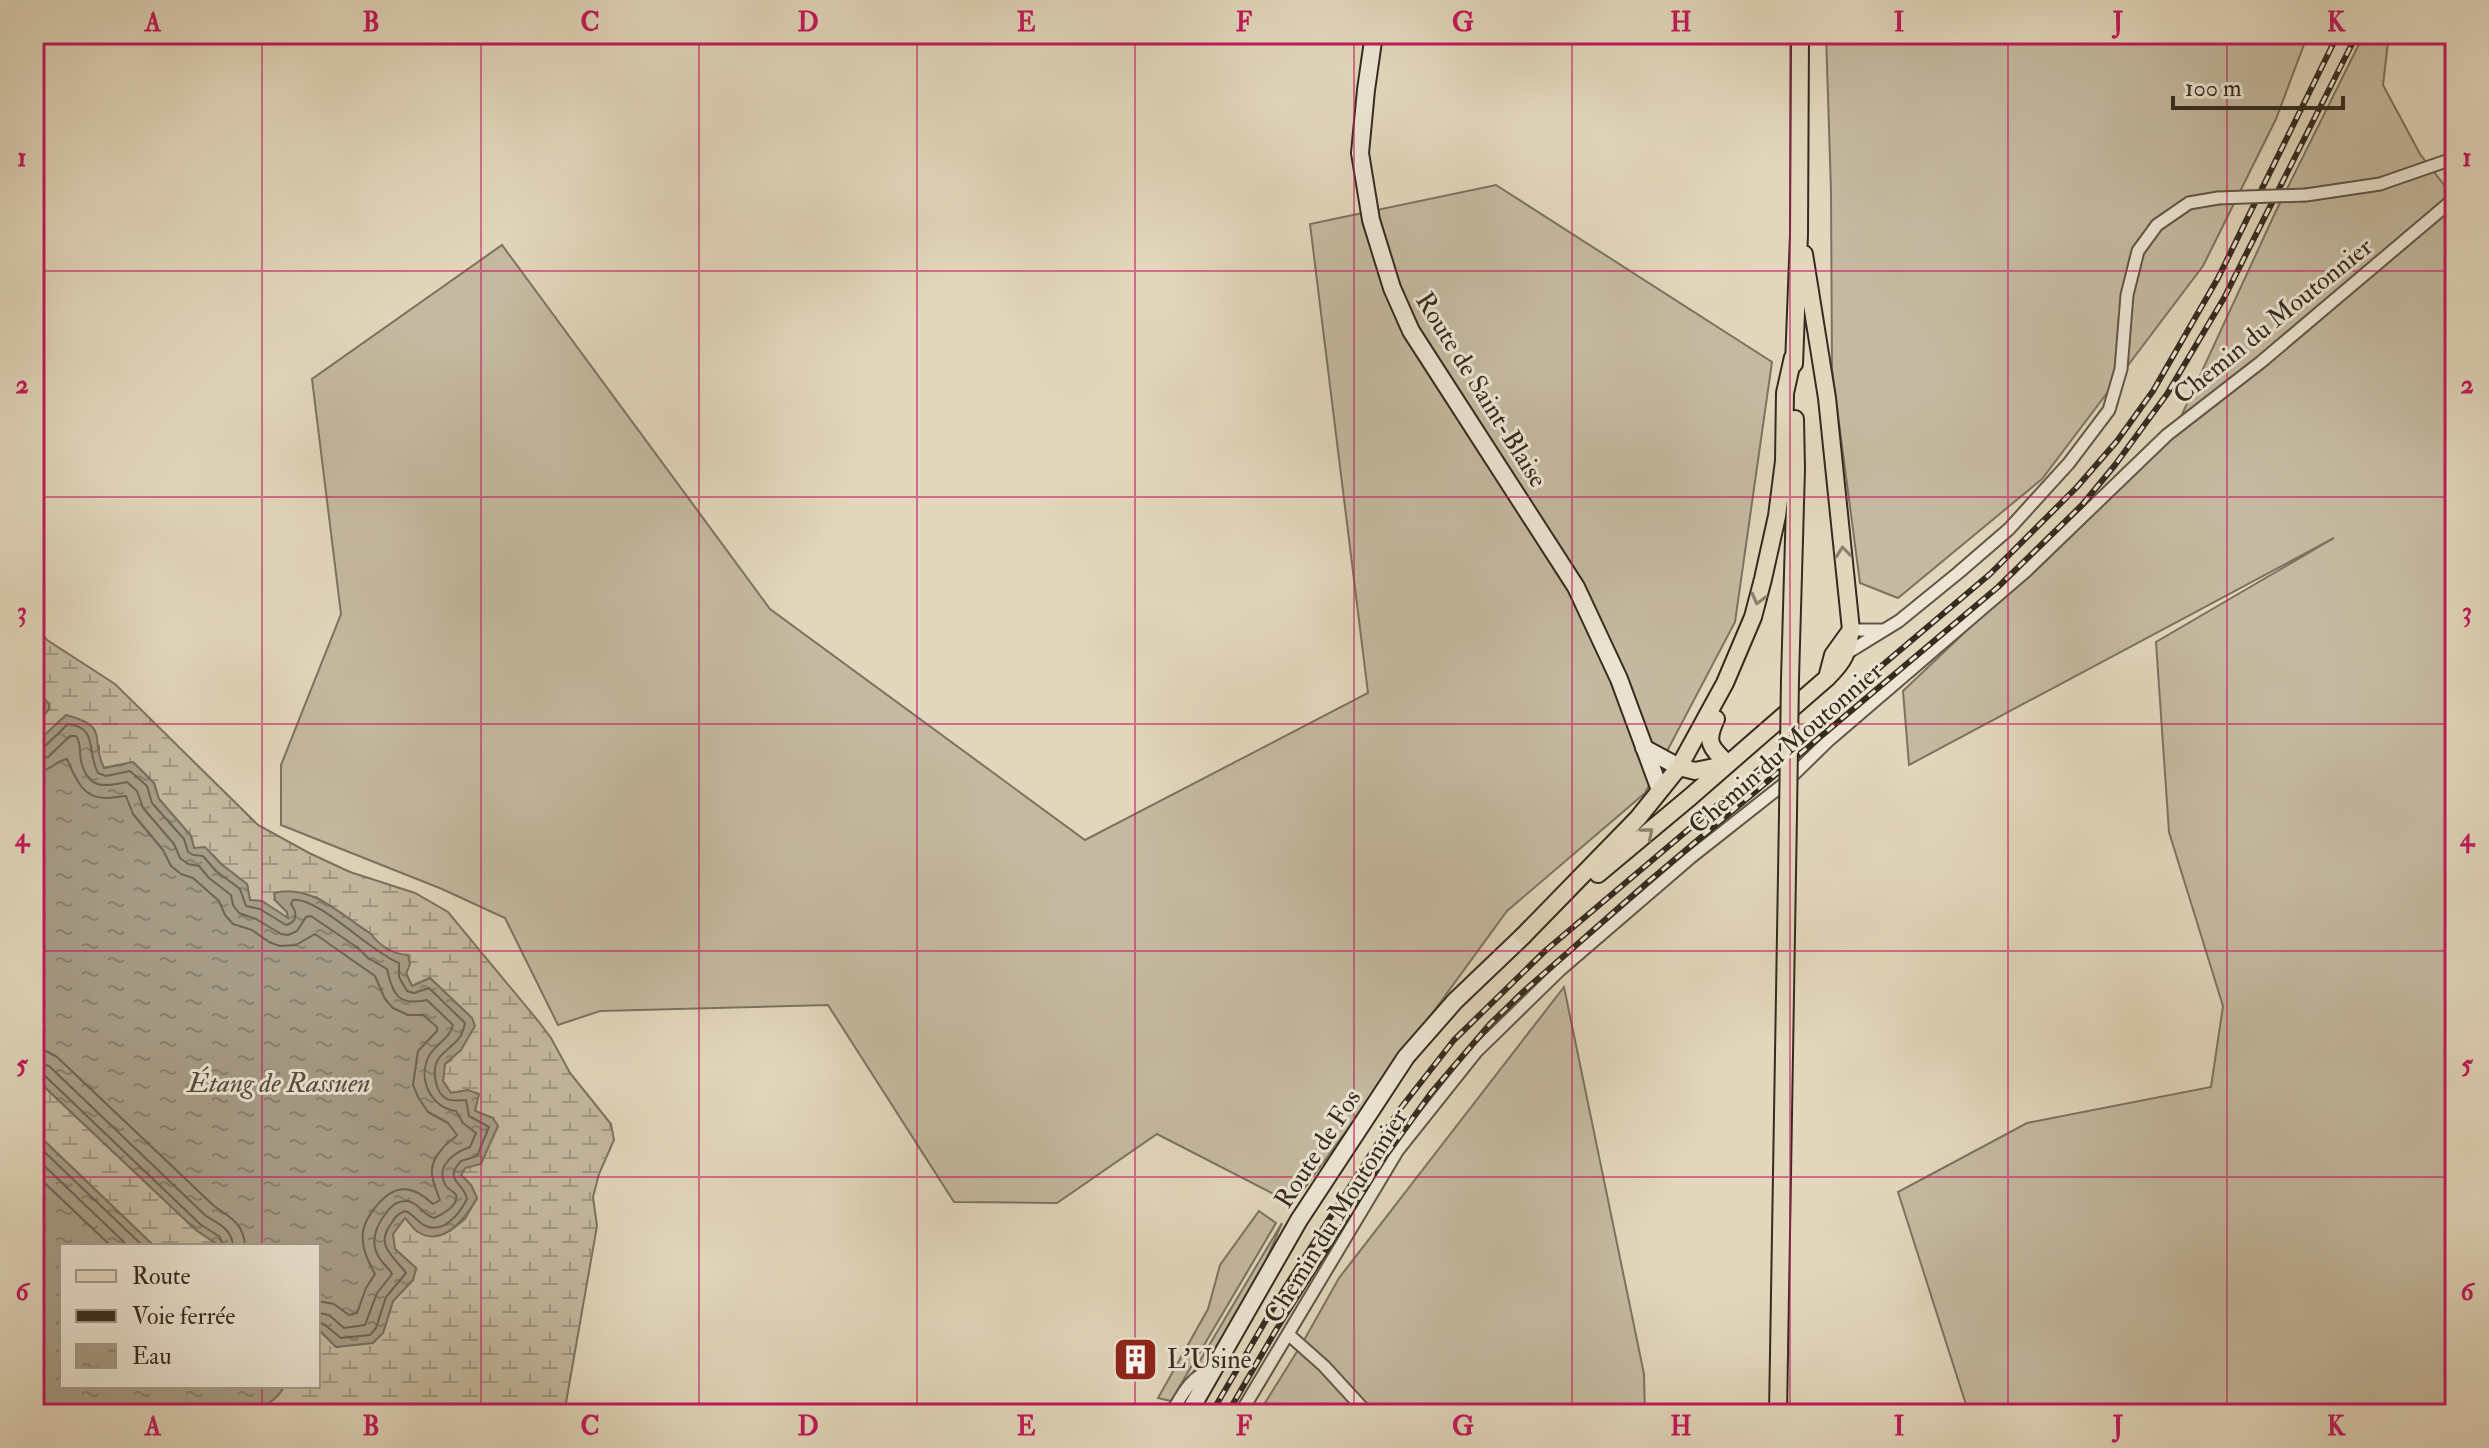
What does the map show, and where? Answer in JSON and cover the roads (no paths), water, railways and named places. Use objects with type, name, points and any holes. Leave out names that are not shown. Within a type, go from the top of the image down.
[{"type":"main road","points":[[1778,1414],[1796,469],[1793,357],[1799,235],[1800,34]]},
{"type":"main road","points":[[1523,936],[1827,678],[1847,653],[1851,630],[1827,398],[1808,267],[1799,235]]},
{"type":"main road","points":[[1728,764],[1713,750],[1710,732],[1743,661],[1777,516],[1784,461],[1785,393],[1793,357]]},
{"type":"main road","points":[[1827,678],[1833,655],[1851,630]]},
{"type":"main road","points":[[1523,936],[1621,837],[1679,767],[1725,683],[1748,631]]},
{"type":"main road","points":[[1679,767],[1695,771],[1728,764]]},
{"type":"main road","points":[[1679,767],[1687,782],[1689,798]]},
{"type":"main road","points":[[1660,790],[1689,798]]},
{"type":"street","name":"Route de Saint-Blaise","points":[[1374,34],[1360,153],[1371,220],[1392,288],[1411,331],[1576,587],[1619,679],[1660,790]]},
{"type":"street","points":[[1847,653],[1899,621],[2009,529],[2069,463],[2109,410],[2121,369],[2127,295],[2138,251],[2157,225],[2189,203],[2218,198],[2306,195],[2380,184],[2455,158]]},
{"type":"street","name":"Chemin du Moutonnier","points":[[1240,1414],[1398,1150],[1476,1052],[1561,969],[1690,858],[1785,783],[1829,740],[2026,571],[2167,435],[2261,362],[2455,198]]},
{"type":"street","points":[[1851,630],[1884,630]]},
{"type":"street","points":[[1644,748],[1679,767]]},
{"type":"street","name":"Route de Fos","points":[[1188,1414],[1299,1220],[1406,1057],[1455,1001],[1523,936]]},
{"type":"street","points":[[1288,1334],[1324,1366],[1368,1414]]},
{"type":"street","points":[[1171,1414],[1188,1385],[1214,1368]]},
{"type":"water","points":[[34,688],[49,704],[49,709],[34,726]]},
{"type":"water","name":"Étang de Rassuen","points":[[66,715],[89,724],[96,734],[104,768],[133,762],[154,783],[159,799],[191,836],[194,848],[205,847],[247,884],[250,900],[262,901],[288,918],[287,912],[275,900],[274,893],[301,893],[325,903],[371,934],[387,949],[408,955],[410,964],[406,974],[412,986],[430,978],[472,1018],[475,1026],[461,1050],[445,1064],[443,1081],[451,1093],[468,1090],[479,1094],[475,1111],[493,1118],[498,1126],[481,1164],[465,1168],[461,1175],[471,1185],[477,1198],[467,1214],[445,1233],[428,1236],[416,1231],[405,1218],[393,1234],[395,1249],[416,1268],[413,1280],[393,1301],[383,1333],[373,1343],[336,1347],[320,1331],[320,1244],[217,1244],[196,1230],[34,1077],[34,745]]},
{"type":"water","points":[[34,1131],[152,1244],[60,1244],[60,1388],[283,1388],[275,1399],[236,1414],[34,1414]]},
{"type":"railway","points":[[1211,1414],[1286,1286],[1374,1149],[1400,1109],[1454,1040],[1545,951],[1990,574],[2077,487],[2117,441],[2153,391],[2218,278],[2338,34]]},
{"type":"railway","points":[[1227,1414],[1387,1154],[1431,1093],[1490,1024],[1648,882],[1998,587],[2082,505],[2115,465],[2167,394],[2224,298],[2357,34]]},
{"type":"place","name":"L'Usine","points":[[1136,1360]]}]
